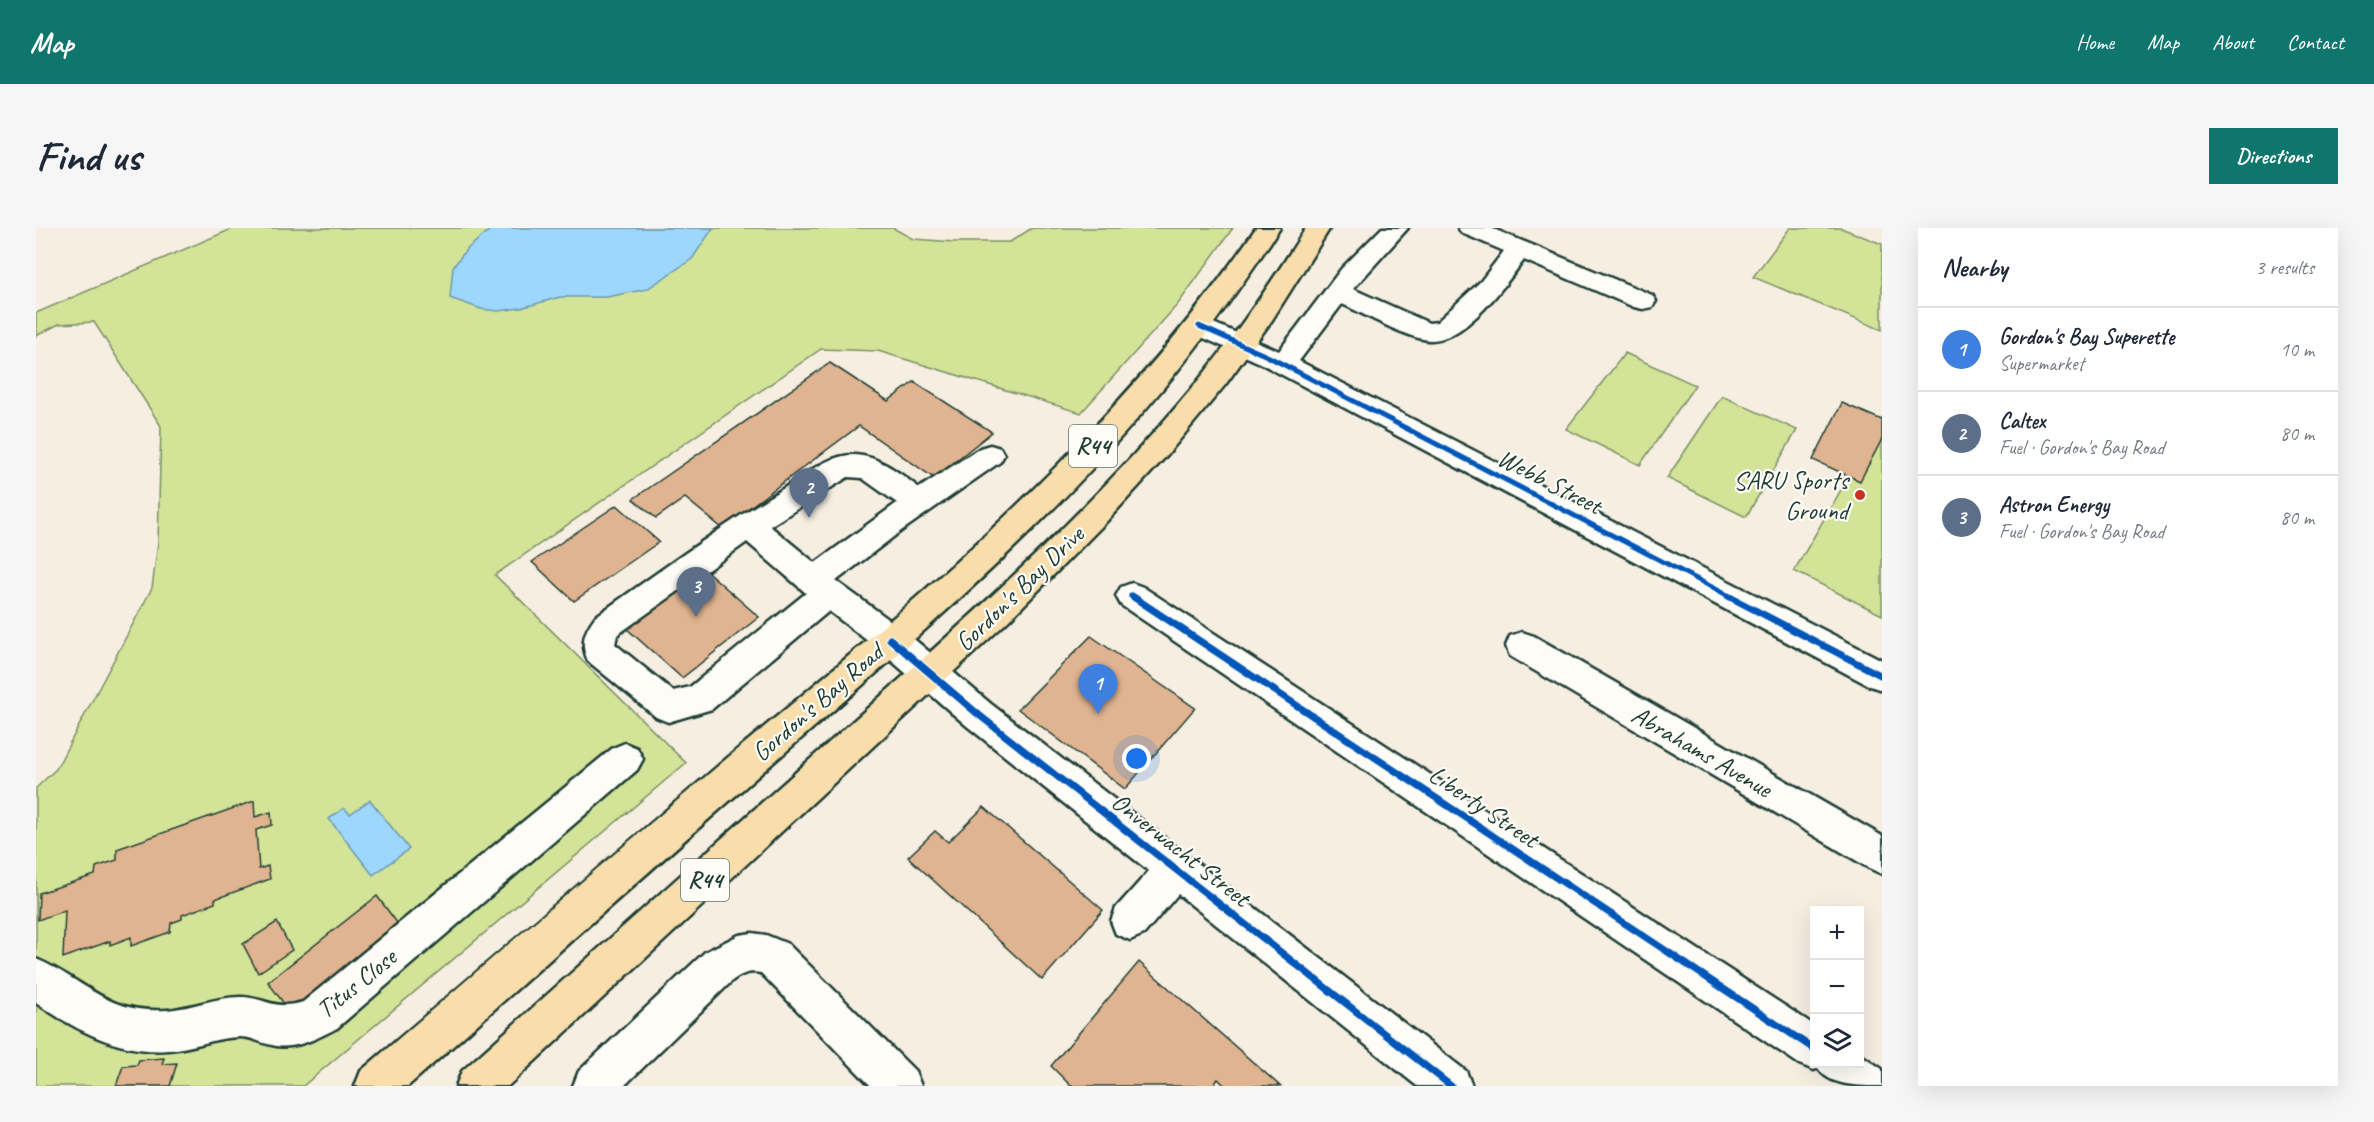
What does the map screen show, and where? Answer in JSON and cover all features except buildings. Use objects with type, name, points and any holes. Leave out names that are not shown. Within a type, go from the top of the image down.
[{"type":"main road","name":"Gordon's Bay Road","points":[[376,1086],[890,639],[1024,516],[1136,400],[1199,326],[1268,228]]},
{"type":"main road","name":"R44","points":[[1242,344],[1318,228]]},
{"type":"main road","name":"Gordon's Bay Drive","points":[[931,673],[997,612],[1107,502],[1174,427],[1242,344]]},
{"type":"main road","name":"Gordon's Bay Road","points":[[477,1086],[931,673]]},
{"type":"street","points":[[1282,364],[1351,274],[1396,228]]},
{"type":"street","points":[[1470,228],[1643,301]]},
{"type":"street","points":[[1338,292],[1422,330],[1439,331],[1490,287],[1519,249]]},
{"type":"street","name":"Webb Street","points":[[1199,326],[1282,364],[1882,676]]},
{"type":"street","points":[[920,504],[872,470],[849,465],[834,471],[748,525],[606,626],[598,643],[600,651],[668,707],[700,699],[821,587],[920,504],[990,455]]},
{"type":"street","name":"Onverwacht Street","points":[[748,525],[821,587],[890,639],[979,716],[1450,1086]]},
{"type":"street","name":"Liberty Street","points":[[1132,596],[1810,1046]]},
{"type":"street","name":"Abrahams Avenue","points":[[1522,646],[1882,856]]},
{"type":"street","name":"Titus Close","points":[[36,979],[93,1017],[116,1026],[140,1030],[167,1030],[240,1017],[278,1026],[309,1021],[323,1014],[625,759]]},
{"type":"street","points":[[1130,921],[1175,869]]},
{"type":"street","points":[[594,1086],[719,966],[732,956],[747,951],[761,952],[774,958],[900,1086]]},
{"type":"street","points":[[1843,1068],[1871,1086]]},
{"type":"green space","points":[[234,228],[893,228],[913,239],[1010,242],[1032,228],[1233,228],[1178,304],[1081,413],[878,351],[821,349],[495,575],[686,763],[303,1086],[36,1086],[36,788],[56,769],[152,588],[158,542],[161,426],[94,322],[59,324],[36,336],[36,313]]},
{"type":"green space","points":[[1790,228],[1841,228],[1882,244],[1882,330],[1753,277]]},
{"type":"green space","points":[[1625,353],[1695,385],[1640,465],[1566,429]]},
{"type":"green space","points":[[1722,396],[1797,430],[1746,517],[1667,478]]},
{"type":"green space","name":"SARU Sports Ground","points":[[1882,419],[1882,615],[1794,571]]},
{"type":"water","points":[[492,228],[713,228],[692,259],[647,289],[607,297],[560,297],[521,308],[498,311],[481,309],[450,298],[453,267],[466,250]]},
{"type":"water","points":[[370,800],[409,849],[373,875],[329,819],[344,808],[350,814]]},
{"type":"cycle path","points":[[1199,326],[1267,356],[1882,676]]},
{"type":"cycle path","points":[[1132,596],[1810,1046]]},
{"type":"cycle path","points":[[890,639],[979,715],[1451,1086]]},
{"type":"place","name":"SARU Sports Ground","points":[[1860,495]]},
{"type":"place","name":"Caltex","points":[[809,518]]},
{"type":"place","name":"Astron Energy","points":[[696,617]]},
{"type":"place","name":"Gordon's Bay Superette","points":[[1098,714]]}]
